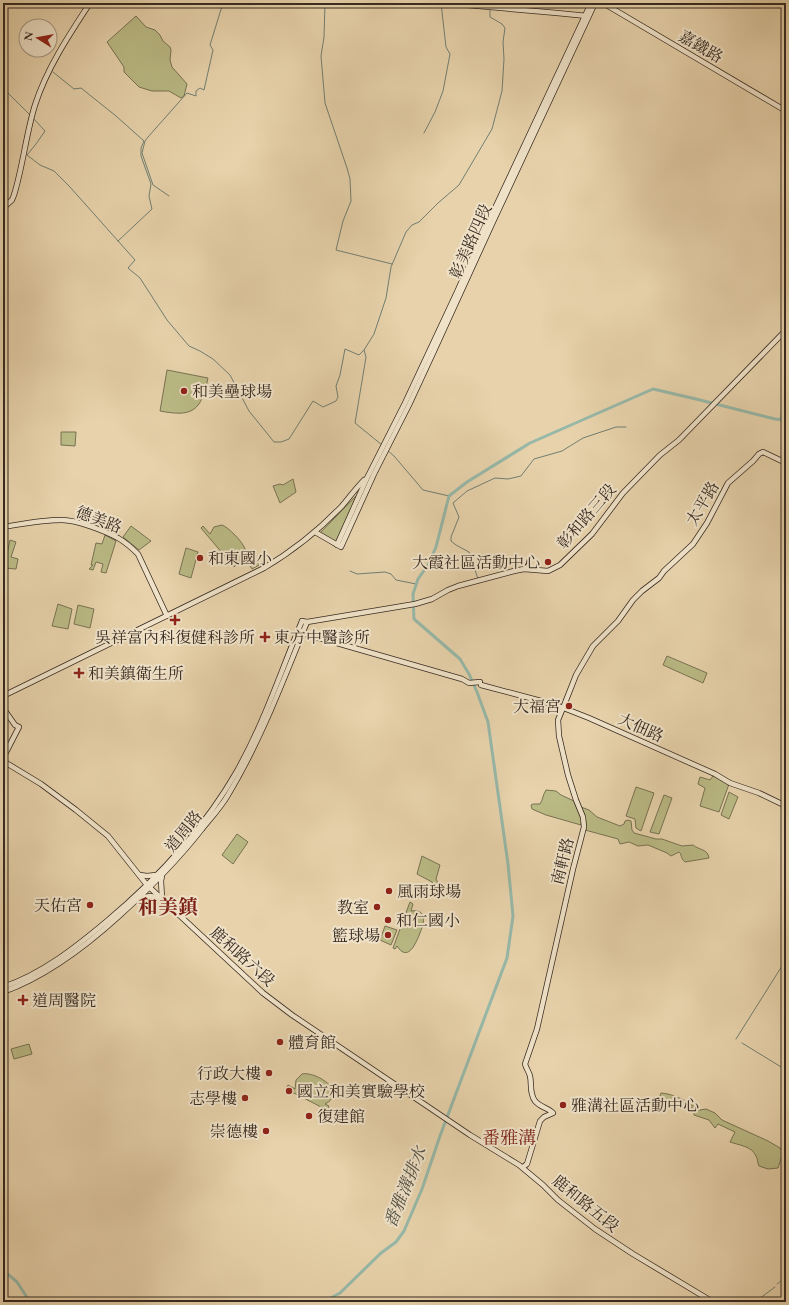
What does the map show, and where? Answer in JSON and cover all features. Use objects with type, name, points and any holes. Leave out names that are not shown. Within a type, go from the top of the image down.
[{"type":"main road","points":[[3,208],[12,200],[14,195],[35,107],[47,74],[90,3]]},
{"type":"main road","points":[[444,3],[586,16]]},
{"type":"main road","points":[[586,16],[591,3]]},
{"type":"main road","points":[[586,16],[595,3]]},
{"type":"main road","name":"嘉鐵路","points":[[603,3],[786,111]]},
{"type":"main road","name":"彰美路四段","points":[[372,473],[407,404],[492,224],[586,16]]},
{"type":"main road","name":"彰和路三段","points":[[304,621],[415,604],[432,599],[458,586],[514,571],[548,571],[560,565],[592,534],[623,493],[660,455],[679,440],[714,405],[786,330]]},
{"type":"main road","name":"太平路","points":[[664,571],[693,544],[707,523],[728,483],[738,476],[759,454],[763,452],[786,463]]},
{"type":"main road","points":[[3,696],[264,568],[291,552],[316,532],[372,473]]},
{"type":"main road","points":[[339,546],[372,473]]},
{"type":"main road","points":[[339,546],[367,478]]},
{"type":"main road","name":"德美路","points":[[3,527],[51,520],[64,520],[87,526],[118,538],[138,554],[167,616]]},
{"type":"main road","points":[[316,532],[339,546]]},
{"type":"main road","name":"南軒路","points":[[523,1167],[527,1164],[540,1121],[544,1117],[553,1113],[534,1100],[531,1092],[530,1077],[525,1064],[537,1029],[584,827],[583,817],[570,781],[559,736],[558,720],[576,675],[593,646],[618,621],[633,600],[659,578],[664,571]]},
{"type":"main road","points":[[302,633],[304,621]]},
{"type":"main road","name":"道周路","points":[[3,992],[26,982],[65,960],[99,934],[140,898],[183,848],[202,824],[238,770],[266,711],[304,621]]},
{"type":"main road","name":"大佃路","points":[[302,633],[462,679],[469,683],[480,683],[563,708],[715,774],[730,784],[758,793],[786,806]]},
{"type":"main road","name":"道周路","points":[[160,874],[186,849],[227,796],[252,751],[272,708],[302,633]]},
{"type":"main road","points":[[3,708],[15,725],[19,727],[3,760]]},
{"type":"main road","name":"鹿和路六段","points":[[3,760],[41,784],[78,811],[108,836],[149,886],[263,993],[292,1015],[447,1119]]},
{"type":"main road","points":[[140,875],[152,876],[160,874],[162,898],[150,896],[140,898]]},
{"type":"main road","name":"道周路","points":[[3,987],[45,967],[67,954],[149,886]]},
{"type":"main road","name":"鹿和路五段","points":[[447,1119],[480,1142],[523,1167],[558,1200],[595,1229],[633,1254],[713,1302]]},
{"type":"green space","points":[[136,16],[146,27],[155,30],[163,41],[170,47],[170,60],[172,67],[187,84],[184,96],[181,98],[169,91],[152,91],[139,87],[124,72],[124,67],[107,42]]},
{"type":"green space","name":"和美壘球場","points":[[167,370],[208,378],[202,398],[193,410],[180,413],[160,411]]},
{"type":"green space","points":[[61,432],[76,432],[75,446],[61,445]]},
{"type":"green space","points":[[293,479],[296,492],[280,503],[273,486],[280,484],[283,485]]},
{"type":"green space","points":[[358,494],[334,546],[319,534]]},
{"type":"green space","points":[[222,525],[225,526],[244,546],[245,556],[251,552],[259,565],[252,569],[244,557],[240,561],[235,562],[237,564],[234,567],[201,528],[203,526],[210,534],[214,527]]},
{"type":"green space","points":[[131,526],[151,541],[139,550],[123,537]]},
{"type":"green space","points":[[105,535],[116,541],[106,573],[101,572],[103,564],[96,562],[93,570],[89,569],[93,565],[91,565],[96,543],[102,544]]},
{"type":"green space","points":[[10,540],[16,542],[11,557],[18,559],[16,569],[4,568]]},
{"type":"green space","points":[[186,548],[198,552],[191,578],[179,574]]},
{"type":"green space","points":[[58,604],[72,609],[68,629],[52,626]]},
{"type":"green space","points":[[78,605],[94,609],[90,628],[74,624]]},
{"type":"green space","points":[[667,656],[707,673],[703,683],[663,665]]},
{"type":"green space","points":[[713,776],[729,784],[719,812],[700,806],[705,788],[698,784],[700,777],[710,780]]},
{"type":"green space","points":[[636,787],[654,793],[641,831],[636,828],[635,819],[626,816]]},
{"type":"green space","points":[[546,790],[556,791],[574,801],[582,819],[581,825],[546,815],[532,809],[531,805],[540,804]]},
{"type":"green space","points":[[729,792],[738,797],[729,819],[721,815]]},
{"type":"green space","points":[[664,795],[672,798],[659,834],[650,832]]},
{"type":"green space","points":[[581,807],[589,810],[597,817],[620,826],[624,824],[625,821],[631,821],[632,830],[634,833],[656,839],[662,839],[682,846],[693,845],[705,851],[709,858],[685,862],[679,852],[671,856],[648,845],[638,846],[629,842],[620,844],[618,839],[585,830],[585,818]]},
{"type":"green space","points":[[237,834],[248,842],[233,864],[222,855]]},
{"type":"green space","points":[[422,856],[440,865],[436,879],[441,888],[437,890],[432,882],[417,874]]},
{"type":"green space","points":[[410,902],[413,904],[411,911],[420,912],[422,914],[423,925],[414,946],[411,950],[405,953],[397,946],[395,949],[393,948]]},
{"type":"green space","name":"籃球場","points":[[385,926],[397,930],[391,945],[380,940]]},
{"type":"green space","points":[[29,1044],[32,1054],[14,1059],[11,1049]]},
{"type":"green space","points":[[302,1074],[308,1074],[322,1079],[332,1088],[334,1094],[325,1104],[329,1106],[327,1110],[286,1089],[288,1085],[295,1089],[296,1080]]},
{"type":"green space","points":[[661,1093],[675,1096],[695,1107],[666,1108],[656,1106]]},
{"type":"green space","points":[[706,1109],[715,1113],[722,1120],[780,1148],[783,1153],[778,1168],[768,1169],[759,1166],[757,1157],[751,1150],[744,1146],[730,1142],[735,1132],[718,1124],[715,1128],[709,1120],[694,1115],[694,1111]]},
{"type":"waterway","points":[[169,196],[153,185],[142,153],[145,141],[187,93],[196,96],[196,91],[200,88],[204,90],[213,50],[210,45],[223,3]]},
{"type":"waterway","points":[[325,3],[324,37],[321,56],[325,103],[350,179],[351,201],[343,221],[336,250],[392,264]]},
{"type":"waterway","points":[[424,133],[435,112],[443,91],[450,54],[446,47],[441,3]]},
{"type":"waterway","points":[[382,445],[355,423],[366,357],[364,350],[374,334],[386,298],[391,267],[406,232],[412,225],[419,222],[459,185],[492,129],[502,91],[504,59],[503,42],[505,28],[502,24],[490,17],[490,10]]},
{"type":"waterway","points":[[53,72],[74,89],[81,88],[144,141],[141,148],[141,156],[151,184],[149,196],[152,209],[118,241]]},
{"type":"waterway","points":[[3,88],[30,115]]},
{"type":"waterway","points":[[33,118],[45,131],[27,155],[40,165],[54,171],[135,260],[128,268],[140,278],[167,320],[189,346],[213,359],[230,375],[249,411],[274,442],[281,442],[289,439],[313,401],[323,407],[336,401],[338,397],[336,386],[340,375],[345,349],[359,355],[364,350]]},
{"type":"waterway","name":"番雅溝排水","points":[[323,1302],[340,1293],[381,1253],[396,1242],[404,1231],[422,1189],[440,1136],[507,958],[513,916],[508,864],[488,722],[477,692],[460,659],[414,619],[413,594],[418,579],[428,565],[436,547],[449,496],[467,482],[530,443],[653,389],[775,419],[786,420]]},
{"type":"waterway","points":[[781,420],[786,389]]},
{"type":"waterway","points":[[478,579],[469,552],[451,541],[451,537],[459,517],[453,503],[467,491],[495,478],[508,479],[521,476],[534,459],[562,451],[583,438],[616,427],[626,427]]},
{"type":"waterway","points":[[387,450],[423,490],[449,496]]},
{"type":"waterway","points":[[350,571],[357,574],[385,572],[391,574],[396,580],[416,584]]},
{"type":"waterway","points":[[736,1039],[782,966]]},
{"type":"waterway","points":[[742,1043],[786,1070]]},
{"type":"waterway","points":[[3,1270],[17,1282],[30,1302]]},
{"type":"waterway","points":[[777,1284],[786,1277]]},
{"type":"waterway","points":[[755,1302],[775,1287]]},
{"type":"place","name":"和美壘球場","points":[[184,391]]},
{"type":"place","name":"和東國小","points":[[200,558]]},
{"type":"place","name":"大霞社區活動中心","points":[[548,562]]},
{"type":"place","name":"吳祥富內科復健科診所","points":[[175,620]]},
{"type":"place","name":"東方中醫診所","points":[[265,637]]},
{"type":"place","name":"和美鎮衛生所","points":[[79,673]]},
{"type":"place","name":"大福宮","points":[[569,706]]},
{"type":"place","name":"風雨球場","points":[[389,891]]},
{"type":"place","name":"天佑宮","points":[[90,905]]},
{"type":"place","name":"教室","points":[[377,907]]},
{"type":"place","name":"和仁國小","points":[[388,920]]},
{"type":"place","name":"籃球場","points":[[388,935]]},
{"type":"place","name":"道周醫院","points":[[23,1000]]},
{"type":"place","name":"體育館","points":[[280,1042]]},
{"type":"place","name":"行政大樓","points":[[269,1073]]},
{"type":"place","name":"國立和美實驗學校","points":[[289,1091]]},
{"type":"place","name":"志學樓","points":[[245,1098]]},
{"type":"place","name":"雅溝社區活動中心","points":[[563,1105]]},
{"type":"place","name":"復建館","points":[[309,1116]]},
{"type":"place","name":"崇德樓","points":[[266,1131]]},
{"type":"district","name":"和美鎮","points":[[168,907]]},
{"type":"district","name":"番雅溝","points":[[509,1138]]}]
